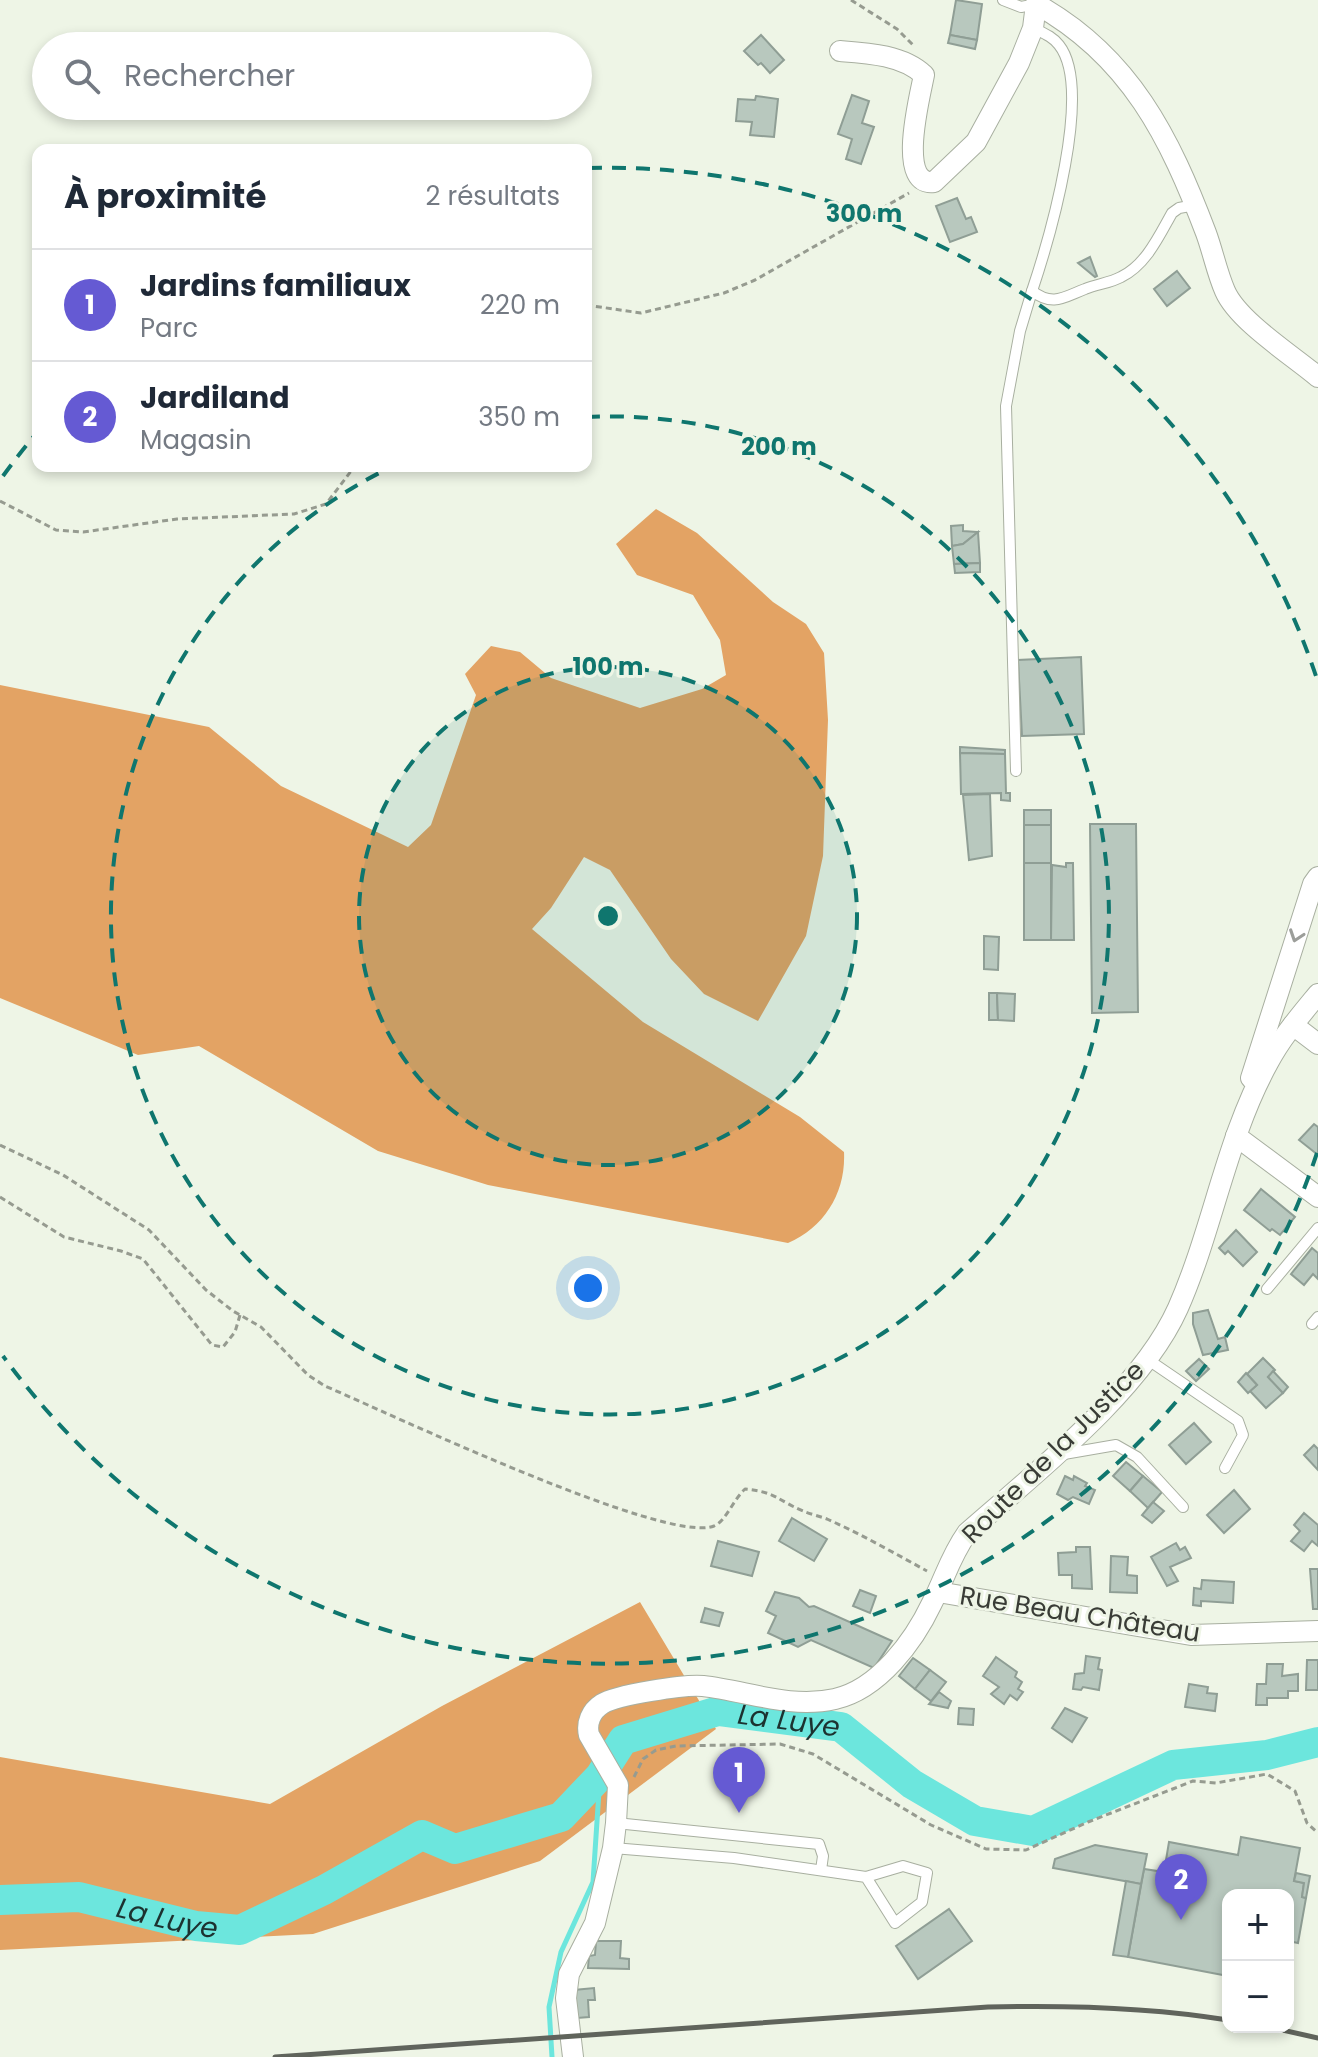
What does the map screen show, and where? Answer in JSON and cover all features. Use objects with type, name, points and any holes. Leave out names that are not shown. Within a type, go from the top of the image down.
[{"type":"street","points":[[840,51],[886,56],[917,68],[924,75],[916,115],[913,165],[917,176],[926,183],[934,182],[976,142],[1019,63],[1033,28],[1034,2],[1062,19],[1101,52],[1141,96],[1168,143],[1195,205],[1225,292],[1242,316],[1318,377]]},
{"type":"street","name":"Route de la Justice","points":[[1236,1136],[1255,1061],[1313,884],[1318,877]]},
{"type":"street","name":"Route de la Justice","points":[[624,1783],[596,1748],[587,1726],[603,1703],[700,1685],[780,1701],[809,1702],[835,1699],[855,1692],[881,1674],[910,1639],[953,1553],[967,1533],[1109,1404],[1147,1359],[1177,1310],[1236,1136],[1266,1065],[1318,994]]},
{"type":"street","points":[[1276,995],[1318,1044]]},
{"type":"street","points":[[1236,1136],[1318,1197]]},
{"type":"street","name":"Rue Beau Château","points":[[940,1584],[1191,1635],[1318,1631]]},
{"type":"street","points":[[573,2057],[566,1998],[569,1974],[595,1923],[613,1848],[618,1785],[624,1783]]},
{"type":"lane","points":[[1003,0],[1021,7],[1034,2]]},
{"type":"lane","points":[[1016,771],[1006,406],[1020,331],[1049,240],[1070,143],[1070,76],[1066,57],[1049,35],[1033,28]]},
{"type":"lane","points":[[1032,291],[1044,300],[1066,298],[1122,277],[1144,260],[1172,213],[1179,208],[1195,205]]},
{"type":"lane","points":[[1267,1289],[1318,1228]]},
{"type":"lane","points":[[1147,1359],[1238,1421],[1243,1435],[1225,1468]]},
{"type":"lane","points":[[1054,1456],[1116,1445],[1137,1457],[1183,1507]]},
{"type":"lane","points":[[616,1823],[819,1844],[823,1856],[821,1870]]},
{"type":"lane","points":[[613,1848],[734,1858],[866,1877],[903,1866],[927,1873],[922,1902],[895,1923],[866,1877]]},
{"type":"path","points":[[851,0],[897,29],[921,53],[925,62],[924,75]]},
{"type":"path","points":[[592,306],[641,313],[724,293],[755,280],[926,183]]},
{"type":"path","points":[[0,501],[56,530],[83,532],[177,519],[294,514],[326,504],[350,472]]},
{"type":"path","points":[[0,1145],[63,1175],[149,1230],[206,1290],[261,1327],[308,1375],[325,1386],[559,1488],[683,1527],[713,1527],[725,1518],[733,1500],[745,1489],[760,1490],[802,1511],[836,1523],[940,1584]]},
{"type":"path","points":[[0,1197],[64,1237],[143,1259],[212,1345],[223,1347],[235,1332],[240,1315]]},
{"type":"path","points":[[624,1783],[635,1776],[643,1759],[656,1750],[676,1746],[780,1744],[813,1754],[931,1825],[975,1845],[986,1849],[1026,1850],[1193,1781],[1216,1783],[1267,1774],[1295,1791],[1307,1823],[1318,1833]]},
{"type":"shaded area","points":[[656,509],[697,533],[773,602],[806,624],[824,653],[828,720],[823,856],[806,936],[758,1021],[704,994],[671,959],[610,870],[584,857],[551,908],[532,929],[643,1022],[800,1117],[844,1152],[844,1167],[837,1194],[823,1218],[813,1228],[788,1243],[488,1185],[378,1151],[199,1046],[138,1055],[0,998],[0,685],[209,727],[281,786],[408,847],[431,825],[476,695],[465,674],[491,646],[520,652],[551,678],[640,708],[702,689],[726,675],[720,640],[693,595],[637,575],[616,544]]},
{"type":"shaded area","points":[[640,1602],[716,1729],[540,1861],[313,1934],[0,1950],[0,1757],[270,1804],[442,1706]]},
{"type":"building","points":[[956,0],[982,4],[977,40],[950,35]]},
{"type":"building","points":[[761,35],[784,60],[770,73],[744,51]]},
{"type":"building","points":[[950,35],[977,40],[975,49],[948,43]]},
{"type":"building","points":[[852,95],[869,101],[862,123],[874,127],[861,164],[846,159],[852,139],[838,134]]},
{"type":"building","points":[[756,96],[778,99],[774,137],[750,135],[752,122],[736,121],[738,99],[755,100]]},
{"type":"building","points":[[957,198],[966,219],[971,217],[977,232],[950,242],[936,206]]},
{"type":"building","points":[[1090,257],[1097,276],[1095,277],[1078,263]]},
{"type":"building","points":[[1177,271],[1190,288],[1167,306],[1154,289]]},
{"type":"building","points":[[963,525],[963,531],[978,532],[963,544],[952,546],[951,526]]},
{"type":"building","points":[[978,532],[980,563],[954,564],[952,546],[963,544]]},
{"type":"building","points":[[980,563],[980,572],[955,573],[954,564]]},
{"type":"building","points":[[1081,657],[1084,734],[1022,736],[1018,660]]},
{"type":"building","points":[[960,747],[1005,750],[1005,754],[960,753]]},
{"type":"building","points":[[960,753],[1005,754],[1006,793],[1010,793],[1010,801],[1001,800],[1001,793],[961,794]]},
{"type":"building","points":[[990,794],[992,856],[969,860],[963,795]]},
{"type":"building","points":[[1024,810],[1051,810],[1051,825],[1024,825]]},
{"type":"building","points":[[1090,824],[1136,824],[1138,1012],[1092,1013]]},
{"type":"building","points":[[1024,825],[1051,825],[1051,863],[1024,863]]},
{"type":"building","points":[[1024,863],[1051,863],[1051,940],[1024,940]]},
{"type":"building","points":[[1066,863],[1073,863],[1074,940],[1051,940],[1052,865],[1066,867]]},
{"type":"building","points":[[984,936],[999,937],[998,970],[984,969]]},
{"type":"building","points":[[989,993],[997,993],[998,1020],[989,1020]]},
{"type":"building","points":[[997,993],[1015,994],[1014,1021],[998,1020]]},
{"type":"building","points":[[1314,1124],[1318,1127],[1318,1155],[1299,1140]]},
{"type":"building","points":[[1261,1189],[1295,1217],[1280,1235],[1272,1229],[1270,1231],[1244,1210]]},
{"type":"building","points":[[1236,1230],[1257,1252],[1243,1266],[1228,1251],[1225,1254],[1219,1248]]},
{"type":"building","points":[[1312,1248],[1318,1253],[1318,1279],[1313,1274],[1304,1285],[1291,1274]]},
{"type":"building","points":[[1208,1310],[1218,1339],[1225,1337],[1228,1350],[1203,1355],[1193,1324],[1193,1313]]},
{"type":"building","points":[[1263,1358],[1275,1370],[1268,1377],[1283,1393],[1266,1408],[1250,1391],[1257,1385],[1247,1374]]},
{"type":"building","points":[[1199,1359],[1209,1369],[1196,1381],[1186,1371]]},
{"type":"building","points":[[1273,1371],[1288,1387],[1283,1393],[1268,1377]]},
{"type":"building","points":[[1246,1373],[1257,1385],[1248,1393],[1238,1382]]},
{"type":"building","points":[[1194,1423],[1211,1442],[1186,1464],[1169,1445]]},
{"type":"building","points":[[1314,1445],[1318,1449],[1318,1470],[1304,1455]]},
{"type":"building","points":[[1126,1462],[1143,1476],[1130,1491],[1113,1476]]},
{"type":"building","points":[[1065,1476],[1073,1480],[1074,1476],[1095,1490],[1089,1504],[1073,1497],[1068,1500],[1057,1494]]},
{"type":"building","points":[[1143,1476],[1162,1492],[1148,1508],[1130,1491]]},
{"type":"building","points":[[1234,1490],[1250,1509],[1224,1533],[1207,1515]]},
{"type":"building","points":[[1153,1502],[1164,1511],[1152,1523],[1142,1515]]},
{"type":"building","points":[[1304,1513],[1318,1525],[1318,1546],[1312,1541],[1304,1551],[1291,1541],[1300,1531],[1294,1525]]},
{"type":"building","points":[[792,1518],[827,1539],[814,1561],[779,1541]]},
{"type":"building","points":[[718,1541],[759,1552],[752,1576],[711,1566]]},
{"type":"building","points":[[1176,1543],[1180,1550],[1185,1547],[1191,1558],[1170,1567],[1178,1581],[1167,1586],[1151,1557]]},
{"type":"building","points":[[1076,1547],[1090,1547],[1092,1589],[1072,1588],[1072,1575],[1059,1575],[1058,1553],[1076,1552]]},
{"type":"building","points":[[1111,1556],[1128,1557],[1127,1575],[1137,1576],[1137,1593],[1110,1592]]},
{"type":"building","points":[[1310,1569],[1318,1569],[1318,1609],[1313,1609]]},
{"type":"building","points":[[1202,1580],[1234,1582],[1233,1603],[1201,1601],[1201,1606],[1193,1605],[1194,1588],[1201,1589]]},
{"type":"building","points":[[860,1590],[876,1596],[870,1613],[853,1606]]},
{"type":"building","points":[[775,1592],[799,1598],[809,1607],[814,1606],[892,1641],[874,1668],[811,1640],[798,1647],[768,1633],[776,1616],[766,1611]]},
{"type":"building","points":[[705,1608],[723,1613],[719,1626],[701,1622]]},
{"type":"building","points":[[1086,1656],[1100,1658],[1099,1690],[1073,1689],[1075,1674],[1084,1673]]},
{"type":"building","points":[[996,1657],[1017,1672],[1015,1677],[1022,1682],[1018,1689],[1023,1692],[1017,1700],[1010,1695],[1004,1704],[991,1694],[999,1687],[983,1676]]},
{"type":"building","points":[[913,1658],[930,1670],[915,1689],[899,1676]]},
{"type":"building","points":[[1307,1660],[1318,1660],[1318,1690],[1306,1690]]},
{"type":"building","points":[[1267,1664],[1283,1664],[1282,1676],[1298,1674],[1298,1691],[1288,1691],[1288,1698],[1267,1698],[1267,1705],[1256,1705],[1257,1684],[1266,1684]]},
{"type":"building","points":[[930,1670],[946,1682],[931,1701],[915,1689]]},
{"type":"building","points":[[1189,1684],[1208,1687],[1207,1693],[1217,1694],[1215,1711],[1185,1707]]},
{"type":"building","points":[[939,1692],[951,1701],[948,1708],[929,1704]]},
{"type":"building","points":[[959,1708],[974,1709],[973,1725],[958,1724]]},
{"type":"building","points":[[1065,1708],[1087,1718],[1072,1742],[1052,1728]]},
{"type":"building","points":[[1241,1837],[1300,1848],[1294,1881],[1304,1883],[1302,1897],[1306,1898],[1298,1943],[1294,1942],[1294,1889],[1222,1889],[1222,1975],[1128,1957],[1144,1869],[1164,1872],[1169,1842],[1238,1855]]},
{"type":"building","points":[[1095,1845],[1147,1854],[1141,1884],[1053,1868],[1055,1859]]},
{"type":"building","points":[[1296,1873],[1310,1876],[1306,1898],[1302,1897],[1304,1883],[1294,1881]]},
{"type":"building","points":[[1126,1881],[1141,1884],[1128,1957],[1113,1955]]},
{"type":"building","points":[[949,1909],[972,1941],[918,1979],[896,1946]]},
{"type":"building","points":[[596,1941],[621,1941],[620,1958],[629,1959],[629,1969],[588,1968],[589,1956],[595,1955]]},
{"type":"building","points":[[594,1988],[595,2000],[588,2000],[589,2017],[577,2018],[574,1990]]},
{"type":"waterway","name":"La Luye","points":[[0,1900],[79,1897],[196,1926],[240,1930],[324,1890],[422,1835],[455,1849],[561,1817],[600,1776],[623,1740],[718,1711],[841,1727],[912,1784],[975,1821],[1033,1831],[1173,1765],[1267,1755],[1318,1742]]},
{"type":"waterway","points":[[552,2057],[549,2007],[561,1952],[593,1882],[600,1776]]},
{"type":"railway","points":[[275,2057],[988,2007],[1108,2008],[1222,2019]]},
{"type":"railway","points":[[1294,2033],[1318,2038]]},
{"type":"place","name":"Jardins familiaux","points":[[739,1813]]},
{"type":"place","name":"Jardiland","points":[[1181,1920]]}]
